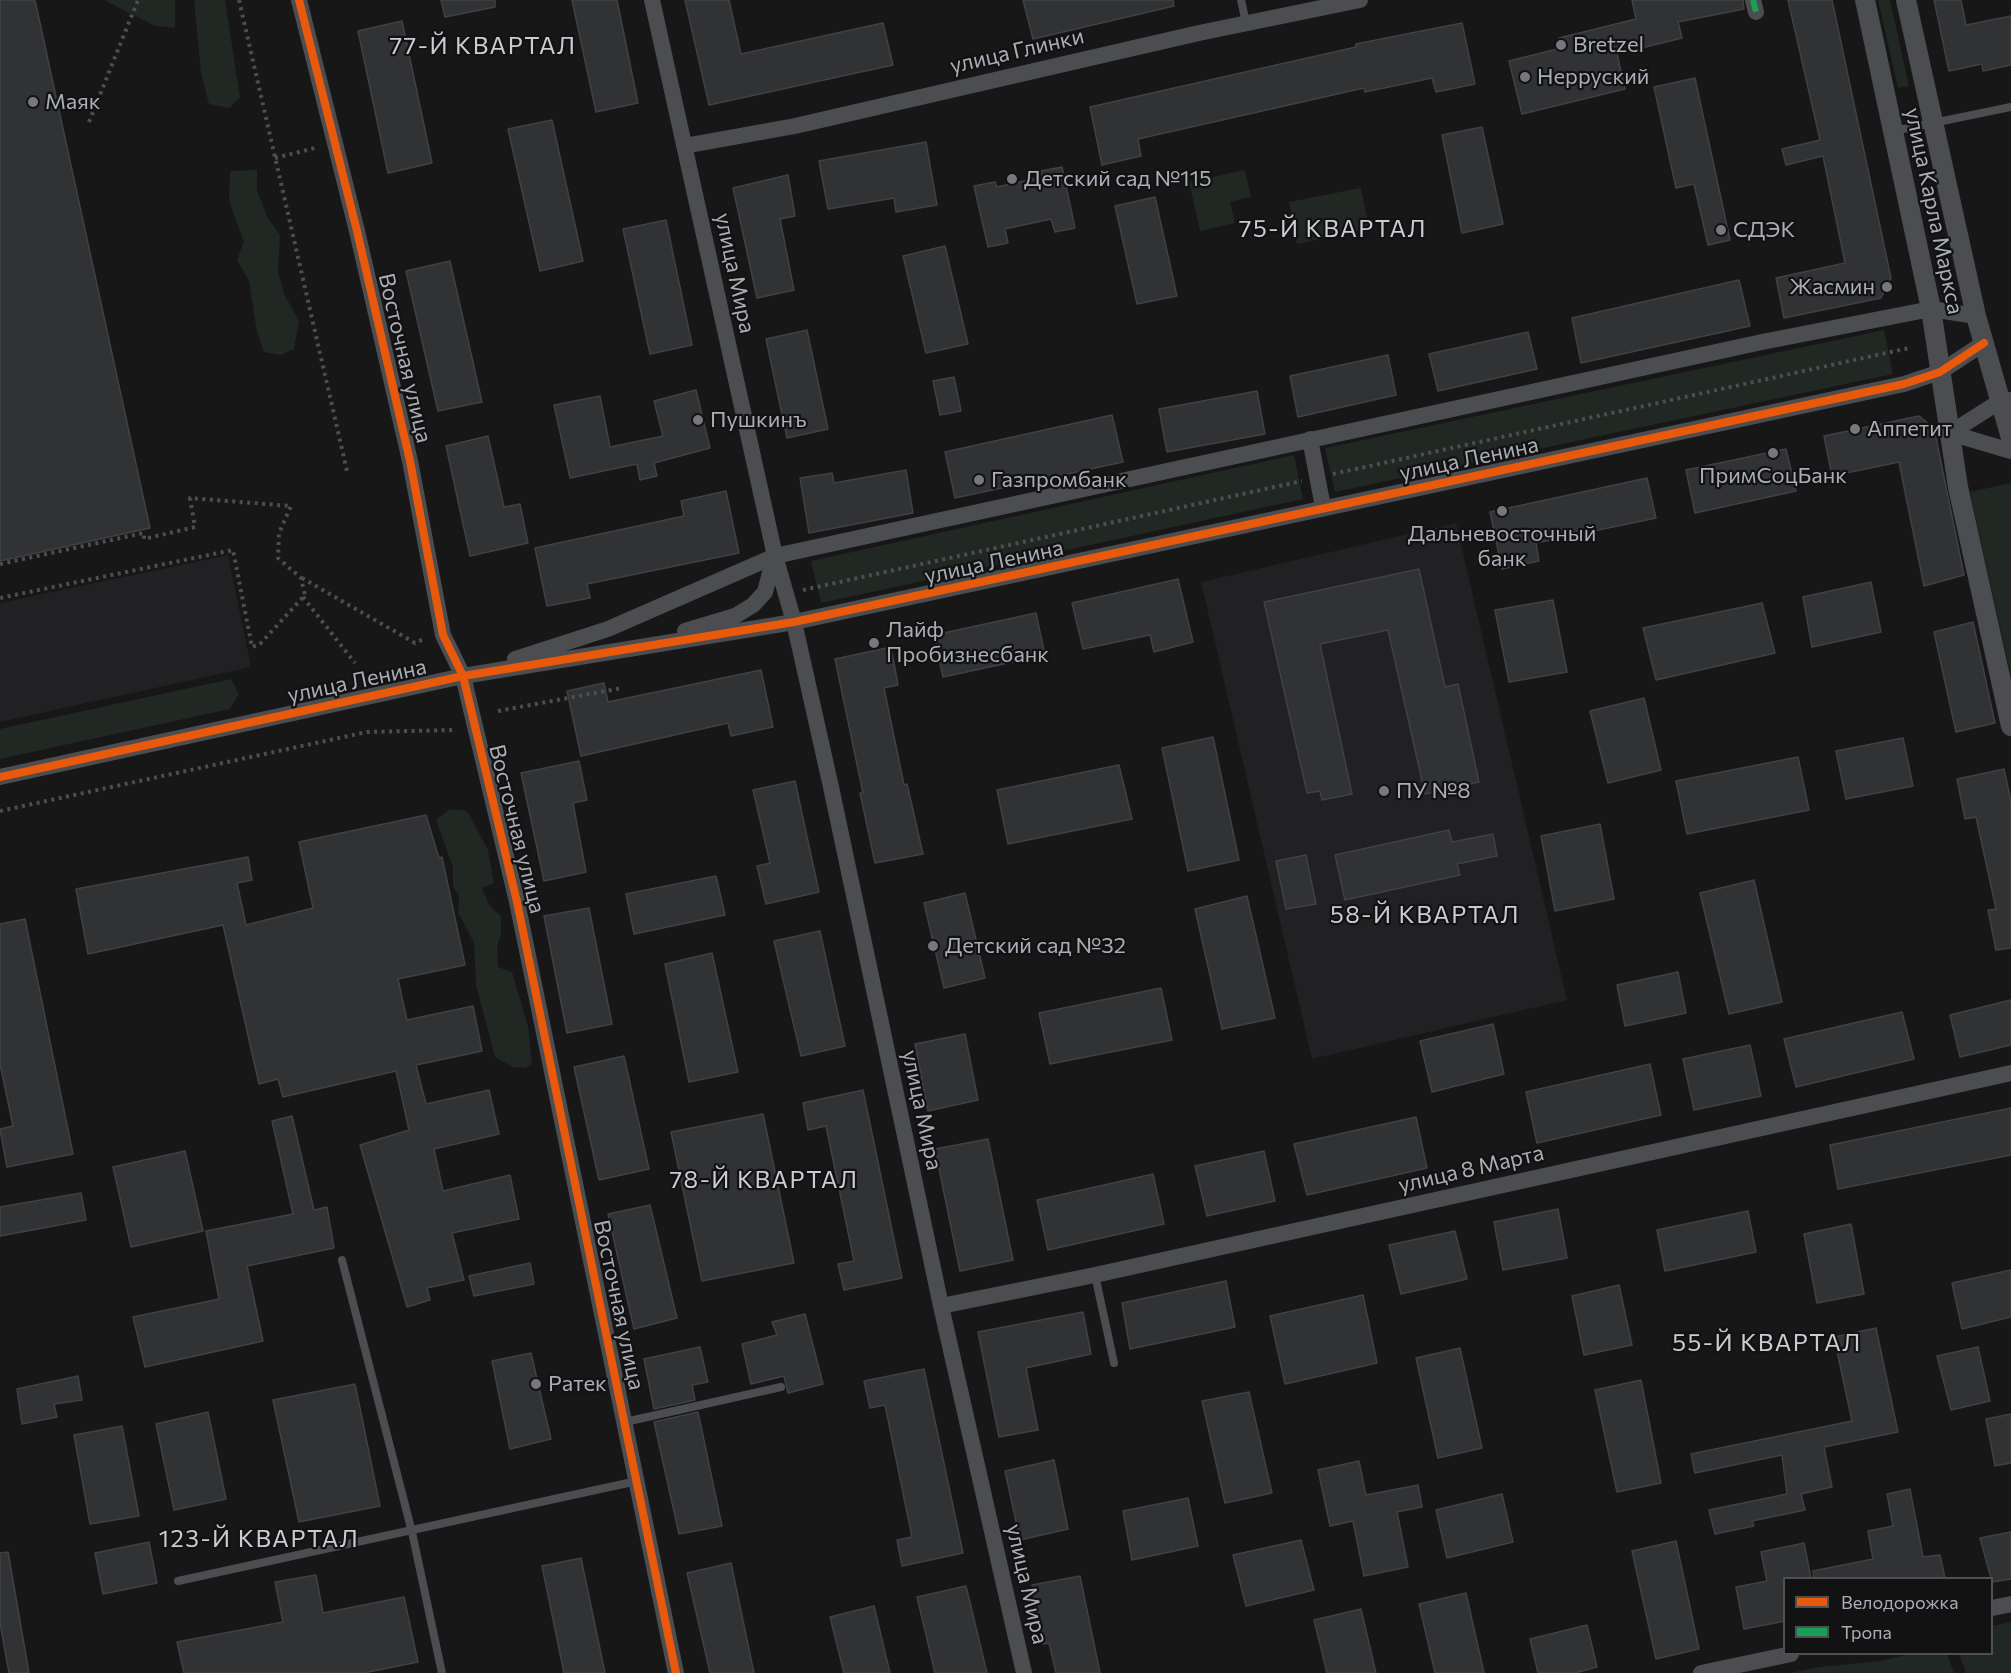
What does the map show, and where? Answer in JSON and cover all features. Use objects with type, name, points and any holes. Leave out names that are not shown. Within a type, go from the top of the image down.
[{"type":"street","name":"Восточная улица","points":[[299,0],[357,231],[410,461],[443,635],[463,676],[519,914],[676,1673]]},
{"type":"street","name":"улица Мира","points":[[652,0],[775,556],[794,622],[941,1306],[1024,1673]]},
{"type":"street","name":"улица Глинки","points":[[684,146],[795,126],[1246,23],[1360,0]]},
{"type":"street","name":"улица Карла Маркса","points":[[1865,0],[1931,309],[1958,487],[2011,726]]},
{"type":"street","name":"улица Карла Маркса","points":[[1906,0],[1976,316],[2005,401],[2011,438]]},
{"type":"street","name":"улица Ленина","points":[[463,676],[608,629],[775,556],[1762,342],[1931,309],[1976,316]]},
{"type":"street","name":"улица Ленина","points":[[0,777],[463,676],[794,622],[1323,507],[1812,405],[1916,382],[1940,372],[1984,343]]},
{"type":"street","points":[[1950,433],[2005,401]]},
{"type":"street","points":[[1950,433],[2011,451]]},
{"type":"street","points":[[1310,440],[1323,507]]},
{"type":"street","name":"улица Мира","points":[[630,648],[735,616],[753,605],[765,592],[775,556]]},
{"type":"street","name":"улица 8 Марта","points":[[941,1306],[1095,1275],[2011,1073]]},
{"type":"street","points":[[1993,1608],[2011,1604]]},
{"type":"street","points":[[1701,1673],[1783,1655]]},
{"type":"lane","points":[[1241,0],[1246,23]]},
{"type":"lane","points":[[1893,131],[2011,107]]},
{"type":"lane","points":[[342,1260],[412,1532],[442,1673]]},
{"type":"lane","points":[[1095,1275],[1114,1363]]},
{"type":"lane","points":[[625,1422],[781,1387]]},
{"type":"lane","points":[[178,1581],[412,1532],[637,1481]]},
{"type":"path","points":[[89,122],[138,0]]},
{"type":"path","points":[[239,0],[347,471]]},
{"type":"path","points":[[275,158],[315,148]]},
{"type":"path","points":[[803,590],[1909,348]]},
{"type":"path","points":[[0,564],[144,533],[144,539],[195,527],[190,498],[291,506],[279,533],[278,558],[301,578],[415,643],[427,638]]},
{"type":"path","points":[[0,598],[233,550],[252,647],[260,644],[303,597]]},
{"type":"path","points":[[301,578],[303,597],[355,663]]},
{"type":"path","points":[[498,711],[622,688]]},
{"type":"path","points":[[0,811],[367,732],[455,730]]},
{"type":"shaded area","points":[[104,0],[175,0],[175,28],[155,26]]},
{"type":"shaded area","points":[[194,0],[225,0],[240,98],[229,108],[209,104],[201,73]]},
{"type":"shaded area","points":[[1878,0],[1890,0],[1909,86],[1898,88]]},
{"type":"shaded area","points":[[257,170],[257,191],[268,218],[280,235],[278,271],[284,294],[299,321],[294,349],[281,355],[264,352],[257,332],[249,281],[237,260],[244,242],[229,201],[230,171]]},
{"type":"shaded area","points":[[1245,170],[1251,197],[1230,202],[1235,223],[1200,231],[1189,182]]},
{"type":"shaded area","points":[[1361,188],[1369,229],[1297,244],[1289,202]]},
{"type":"shaded area","points":[[1884,330],[1893,374],[1335,492],[1325,448]]},
{"type":"shaded area","points":[[1294,455],[1303,499],[821,603],[811,561]]},
{"type":"shaded area","points":[[2011,483],[2011,676],[1970,492]]},
{"type":"shaded area","name":"ПУ №8","points":[[1456,523],[1567,1000],[1312,1059],[1201,582]]},
{"type":"shaded area","points":[[228,555],[251,667],[0,722],[0,603]]},
{"type":"shaded area","points":[[231,679],[239,694],[230,709],[0,759],[0,729]]},
{"type":"shaded area","points":[[450,809],[467,811],[488,850],[494,883],[482,888],[490,906],[501,916],[501,933],[497,948],[498,967],[512,972],[528,1026],[532,1064],[525,1068],[513,1067],[495,1057],[476,985],[474,943],[458,912],[459,896],[453,886],[453,867],[436,820]]},
{"type":"shaded area","points":[[2011,1622],[2011,1673],[1966,1673],[1959,1655],[1993,1655],[1993,1626]]},
{"type":"shaded area","points":[[1905,1655],[1947,1655],[1954,1673],[1789,1673],[1820,1667],[1881,1661]]},
{"type":"building","points":[[0,0],[35,0],[150,528],[0,561]]},
{"type":"building","points":[[441,0],[495,0],[495,7],[445,17]]},
{"type":"building","points":[[572,0],[617,0],[638,103],[596,112]]},
{"type":"building","points":[[685,0],[729,0],[741,54],[883,23],[893,65],[709,105]]},
{"type":"building","points":[[1023,0],[1173,0],[1174,6],[1033,39]]},
{"type":"building","points":[[1632,0],[1743,0],[1744,9],[1678,22],[1682,38],[1617,54],[1625,89],[1522,114],[1509,61],[1561,48],[1559,38],[1636,19]]},
{"type":"building","points":[[1788,0],[1832,0],[1891,278],[1881,298],[1784,318],[1776,278],[1845,263],[1823,156],[1786,165],[1782,149],[1820,140]]},
{"type":"building","points":[[1934,0],[1961,0],[1966,25],[2011,16],[2011,65],[1983,71],[1982,64],[1949,71]]},
{"type":"building","points":[[402,21],[432,163],[388,173],[358,31]]},
{"type":"building","points":[[1462,23],[1475,84],[1436,92],[1432,78],[1365,92],[1364,88],[1138,139],[1141,156],[1102,165],[1090,107],[1356,47],[1356,44]]},
{"type":"building","points":[[1695,78],[1730,240],[1708,245],[1694,184],[1676,188],[1654,87]]},
{"type":"building","points":[[552,120],[583,261],[540,271],[508,129]]},
{"type":"building","points":[[1482,127],[1503,224],[1462,233],[1442,135]]},
{"type":"building","points":[[926,142],[937,205],[896,212],[894,198],[828,209],[819,161]]},
{"type":"building","points":[[1062,167],[1075,228],[1055,232],[1051,219],[1005,229],[1008,243],[988,247],[974,186],[995,182],[997,187],[1042,177],[1041,171]]},
{"type":"building","points":[[788,175],[795,216],[780,219],[794,290],[757,298],[733,188]]},
{"type":"building","points":[[1155,197],[1177,296],[1137,304],[1115,206]]},
{"type":"building","points":[[666,220],[692,345],[650,354],[623,229]]},
{"type":"building","points":[[945,246],[968,344],[926,353],[903,256]]},
{"type":"building","points":[[450,261],[482,402],[438,411],[406,271]]},
{"type":"building","points":[[1739,280],[1750,326],[1581,363],[1572,318]]},
{"type":"building","points":[[807,330],[828,429],[787,438],[766,339]]},
{"type":"building","points":[[1528,332],[1537,369],[1438,391],[1429,354]]},
{"type":"building","points":[[1388,355],[1396,395],[1298,417],[1290,376]]},
{"type":"building","points":[[954,377],[961,411],[940,415],[933,381]]},
{"type":"building","points":[[696,390],[710,448],[654,463],[657,476],[640,480],[637,464],[570,478],[554,405],[600,396],[610,447],[663,436],[654,401]]},
{"type":"building","points":[[1257,391],[1265,434],[1167,452],[1159,409]]},
{"type":"building","points":[[1112,415],[1123,462],[955,498],[945,452]]},
{"type":"building","points":[[1919,416],[1934,428],[1964,575],[1924,586],[1899,462],[1832,476],[1824,436]]},
{"type":"building","points":[[488,436],[504,507],[520,504],[528,543],[470,556],[446,446]]},
{"type":"building","points":[[1786,449],[1796,491],[1695,513],[1686,470]]},
{"type":"building","points":[[906,470],[913,513],[809,533],[800,478],[832,473],[834,483]]},
{"type":"building","points":[[1647,478],[1656,518],[1536,543],[1539,561],[1502,569],[1490,512]]},
{"type":"building","points":[[726,491],[739,553],[587,584],[590,598],[547,606],[535,548],[684,516],[681,501]]},
{"type":"building","points":[[1419,569],[1445,687],[1458,684],[1479,782],[1425,794],[1388,630],[1320,644],[1352,794],[1322,800],[1320,791],[1307,793],[1264,602]]},
{"type":"building","points":[[1178,579],[1193,642],[1154,652],[1150,635],[1083,649],[1072,603]]},
{"type":"building","points":[[1871,582],[1881,632],[1812,647],[1803,597]]},
{"type":"building","points":[[1553,600],[1567,672],[1509,682],[1495,610]]},
{"type":"building","points":[[1762,603],[1775,653],[1656,680],[1643,628]]},
{"type":"building","points":[[1036,613],[1045,655],[943,677],[934,635]]},
{"type":"building","points":[[1973,622],[1995,723],[1956,732],[1934,632]]},
{"type":"building","points":[[891,647],[898,685],[884,688],[904,785],[907,784],[923,854],[875,863],[835,659]]},
{"type":"building","points":[[761,670],[773,727],[731,736],[728,723],[581,756],[567,691],[604,683],[608,702]]},
{"type":"building","points":[[1644,698],[1661,770],[1608,783],[1590,711]]},
{"type":"building","points":[[1213,737],[1239,860],[1188,871],[1162,748]]},
{"type":"building","points":[[1903,738],[1913,786],[1846,799],[1836,751]]},
{"type":"building","points":[[1798,757],[1809,810],[1687,834],[1676,781]]},
{"type":"building","points":[[579,761],[587,800],[573,803],[586,872],[544,881],[521,773]]},
{"type":"building","points":[[1119,765],[1132,819],[1008,844],[997,790]]},
{"type":"building","points":[[2004,769],[2011,801],[2011,948],[1996,950],[1988,910],[1996,909],[1976,817],[1965,819],[1957,779]]},
{"type":"building","points":[[795,781],[819,892],[766,904],[757,866],[770,863],[753,790]]},
{"type":"building","points":[[426,815],[439,858],[442,857],[465,965],[398,979],[407,1020],[473,1006],[482,1051],[416,1065],[426,1104],[489,1090],[499,1134],[434,1149],[443,1191],[510,1175],[519,1219],[452,1233],[464,1280],[427,1288],[430,1300],[407,1307],[360,1145],[409,1130],[396,1071],[283,1097],[278,1079],[259,1084],[223,925],[88,954],[76,889],[248,857],[252,880],[237,883],[246,925],[313,908],[299,842]]},
{"type":"building","points":[[1600,824],[1614,899],[1555,911],[1541,836]]},
{"type":"building","points":[[1449,830],[1452,842],[1493,834],[1497,856],[1457,864],[1460,875],[1345,900],[1335,855]]},
{"type":"building","points":[[1306,855],[1316,904],[1286,909],[1276,861]]},
{"type":"building","points":[[716,876],[725,915],[634,934],[626,894]]},
{"type":"building","points":[[1754,880],[1782,1002],[1729,1014],[1700,893]]},
{"type":"building","points":[[965,893],[985,978],[944,988],[924,903]]},
{"type":"building","points":[[1247,896],[1275,1018],[1222,1029],[1195,909]]},
{"type":"building","points":[[589,908],[612,1024],[567,1033],[544,916]]},
{"type":"building","points":[[25,919],[73,1154],[7,1167],[0,1129],[13,1126],[0,1064],[0,924]]},
{"type":"building","points":[[820,931],[845,1046],[801,1056],[774,941]]},
{"type":"building","points":[[712,953],[738,1072],[689,1082],[665,964]]},
{"type":"building","points":[[1678,972],[1686,1013],[1625,1026],[1617,985]]},
{"type":"building","points":[[1161,988],[1172,1040],[1050,1064],[1039,1013]]},
{"type":"building","points":[[2011,1000],[2011,1045],[1960,1057],[1950,1015]]},
{"type":"building","points":[[1902,1012],[1914,1059],[1796,1087],[1784,1039]]},
{"type":"building","points":[[1493,1024],[1504,1074],[1432,1092],[1420,1041]]},
{"type":"building","points":[[965,1034],[978,1100],[928,1111],[915,1044]]},
{"type":"building","points":[[1750,1045],[1761,1096],[1694,1110],[1683,1059]]},
{"type":"building","points":[[624,1056],[649,1169],[599,1180],[574,1067]]},
{"type":"building","points":[[1650,1064],[1661,1115],[1537,1143],[1526,1092]]},
{"type":"building","points":[[863,1090],[902,1278],[844,1290],[838,1264],[854,1261],[826,1126],[808,1130],[803,1103]]},
{"type":"building","points":[[2011,1108],[2011,1155],[1838,1189],[1830,1145]]},
{"type":"building","points":[[763,1114],[794,1263],[702,1281],[671,1132]]},
{"type":"building","points":[[292,1116],[314,1210],[327,1207],[334,1248],[247,1266],[263,1341],[145,1367],[133,1317],[219,1299],[206,1231],[293,1214],[272,1121]]},
{"type":"building","points":[[1416,1117],[1427,1168],[1307,1195],[1294,1144]]},
{"type":"building","points":[[988,1139],[1013,1260],[960,1271],[935,1149]]},
{"type":"building","points":[[185,1151],[203,1231],[131,1247],[113,1167]]},
{"type":"building","points":[[1264,1151],[1275,1201],[1207,1216],[1195,1166]]},
{"type":"building","points":[[1153,1174],[1164,1224],[1048,1250],[1037,1200]]},
{"type":"building","points":[[81,1193],[86,1220],[0,1236],[0,1207]]},
{"type":"building","points":[[650,1205],[677,1318],[634,1329],[608,1214]]},
{"type":"building","points":[[1558,1209],[1567,1258],[1503,1270],[1494,1222]]},
{"type":"building","points":[[1748,1211],[1756,1252],[1665,1271],[1657,1230]]},
{"type":"building","points":[[1851,1224],[1864,1294],[1817,1303],[1804,1234]]},
{"type":"building","points":[[1455,1231],[1467,1279],[1401,1294],[1389,1245]]},
{"type":"building","points":[[530,1263],[534,1284],[474,1296],[469,1276]]},
{"type":"building","points":[[2011,1270],[2011,1317],[1962,1329],[1952,1283]]},
{"type":"building","points":[[1226,1281],[1235,1327],[1130,1349],[1122,1303]]},
{"type":"building","points":[[1619,1285],[1632,1345],[1584,1355],[1572,1296]]},
{"type":"building","points":[[1363,1295],[1377,1363],[1285,1384],[1270,1316]]},
{"type":"building","points":[[1083,1312],[1091,1354],[1026,1368],[1038,1430],[999,1437],[978,1332]]},
{"type":"building","points":[[805,1314],[823,1384],[788,1393],[784,1376],[751,1384],[742,1344],[777,1335],[772,1322]]},
{"type":"building","points":[[1876,1328],[1898,1432],[1824,1447],[1832,1487],[1801,1494],[1805,1510],[1752,1521],[1754,1526],[1715,1534],[1709,1510],[1787,1494],[1782,1455],[1695,1473],[1691,1454],[1852,1421],[1834,1337]]},
{"type":"building","points":[[700,1347],[708,1382],[692,1385],[695,1400],[654,1409],[644,1359]]},
{"type":"building","points":[[1978,1347],[1990,1401],[1951,1410],[1937,1356]]},
{"type":"building","points":[[1460,1348],[1482,1448],[1438,1458],[1416,1358]]},
{"type":"building","points":[[531,1353],[551,1439],[510,1449],[492,1361]]},
{"type":"building","points":[[924,1369],[963,1553],[902,1566],[897,1540],[912,1537],[885,1405],[870,1408],[864,1381]]},
{"type":"building","points":[[78,1376],[82,1400],[54,1404],[57,1417],[22,1424],[17,1389]]},
{"type":"building","points":[[1641,1380],[1661,1483],[1617,1492],[1595,1390]]},
{"type":"building","points":[[355,1384],[380,1506],[299,1522],[273,1400]]},
{"type":"building","points":[[1249,1392],[1272,1493],[1225,1503],[1202,1401]]},
{"type":"building","points":[[208,1412],[226,1499],[174,1510],[156,1424]]},
{"type":"building","points":[[698,1412],[722,1526],[679,1534],[654,1422]]},
{"type":"building","points":[[2011,1414],[2011,1463],[1995,1466],[1986,1419]]},
{"type":"building","points":[[122,1426],[139,1516],[90,1524],[74,1435]]},
{"type":"building","points":[[1054,1460],[1068,1529],[1020,1540],[1005,1471]]},
{"type":"building","points":[[1359,1461],[1366,1495],[1418,1485],[1422,1507],[1397,1512],[1408,1567],[1364,1576],[1353,1521],[1330,1526],[1318,1470]]},
{"type":"building","points":[[1910,1489],[1923,1557],[1940,1555],[1945,1577],[1814,1577],[1813,1571],[1873,1559],[1868,1531],[1893,1526],[1887,1494]]},
{"type":"building","points":[[1502,1494],[1513,1542],[1447,1558],[1436,1510]]},
{"type":"building","points":[[1188,1498],[1198,1546],[1132,1560],[1123,1511]]},
{"type":"building","points":[[2011,1532],[2011,1579],[1993,1582],[1980,1538]]},
{"type":"building","points":[[1301,1540],[1314,1590],[1246,1606],[1233,1555]]},
{"type":"building","points":[[1676,1541],[1699,1649],[1656,1659],[1632,1551]]},
{"type":"building","points":[[149,1542],[157,1583],[103,1594],[95,1553]]},
{"type":"building","points":[[1804,1543],[1811,1577],[1783,1577],[1783,1621],[1744,1629],[1736,1587],[1767,1581],[1761,1552]]},
{"type":"building","points":[[8,1552],[29,1673],[9,1673],[0,1623],[0,1553]]},
{"type":"building","points":[[581,1558],[605,1673],[564,1673],[542,1566]]},
{"type":"building","points":[[731,1563],[754,1673],[710,1673],[687,1573]]},
{"type":"building","points":[[316,1575],[323,1613],[404,1597],[418,1662],[364,1673],[184,1673],[177,1642],[283,1622],[275,1582]]},
{"type":"building","points":[[1080,1576],[1100,1673],[1056,1673],[1049,1643],[1043,1644],[1032,1585]]},
{"type":"building","points":[[966,1586],[987,1673],[935,1673],[917,1597]]},
{"type":"building","points":[[1466,1593],[1484,1673],[1435,1673],[1419,1604]]},
{"type":"building","points":[[874,1606],[890,1673],[844,1673],[830,1617]]},
{"type":"building","points":[[1361,1609],[1376,1673],[1327,1673],[1314,1620]]},
{"type":"building","points":[[1587,1625],[1597,1667],[1575,1673],[1538,1673],[1530,1639]]},
{"type":"marked path","points":[[1753,0],[1756,12]]},
{"type":"cycle path","points":[[299,0],[357,231],[410,461],[443,635],[463,676],[517,902],[676,1673]]},
{"type":"cycle path","points":[[0,777],[463,676],[794,622],[1904,384],[1940,372],[1984,343]]},
{"type":"place","name":"Bretzel","points":[[1561,45]]},
{"type":"place","name":"Нерруский","points":[[1525,77]]},
{"type":"place","name":"Маяк","points":[[33,102]]},
{"type":"place","name":"Детский сад №115","points":[[1012,179]]},
{"type":"place","name":"СДЭК","points":[[1721,230]]},
{"type":"place","name":"Жасмин","points":[[1887,287]]},
{"type":"place","name":"Пушкинъ","points":[[698,420]]},
{"type":"place","name":"Аппетит","points":[[1855,429]]},
{"type":"place","name":"ПримСоцБанк","points":[[1773,453]]},
{"type":"place","name":"Газпромбанк","points":[[979,480]]},
{"type":"place","name":"Дальневосточный банк","points":[[1502,511]]},
{"type":"place","name":"Лайф Пробизнесбанк","points":[[874,643]]},
{"type":"place","name":"ПУ №8","points":[[1384,791]]},
{"type":"place","name":"Детский сад №32","points":[[933,946]]},
{"type":"place","name":"Ратек","points":[[536,1384]]},
{"type":"district","name":"77-Й КВАРТАЛ","points":[[483,46]]},
{"type":"district","name":"75-Й КВАРТАЛ","points":[[1333,229]]},
{"type":"district","name":"58-Й КВАРТАЛ","points":[[1425,915]]},
{"type":"district","name":"78-Й КВАРТАЛ","points":[[764,1180]]},
{"type":"district","name":"55-Й КВАРТАЛ","points":[[1767,1343]]},
{"type":"district","name":"123-Й КВАРТАЛ","points":[[259,1539]]}]
